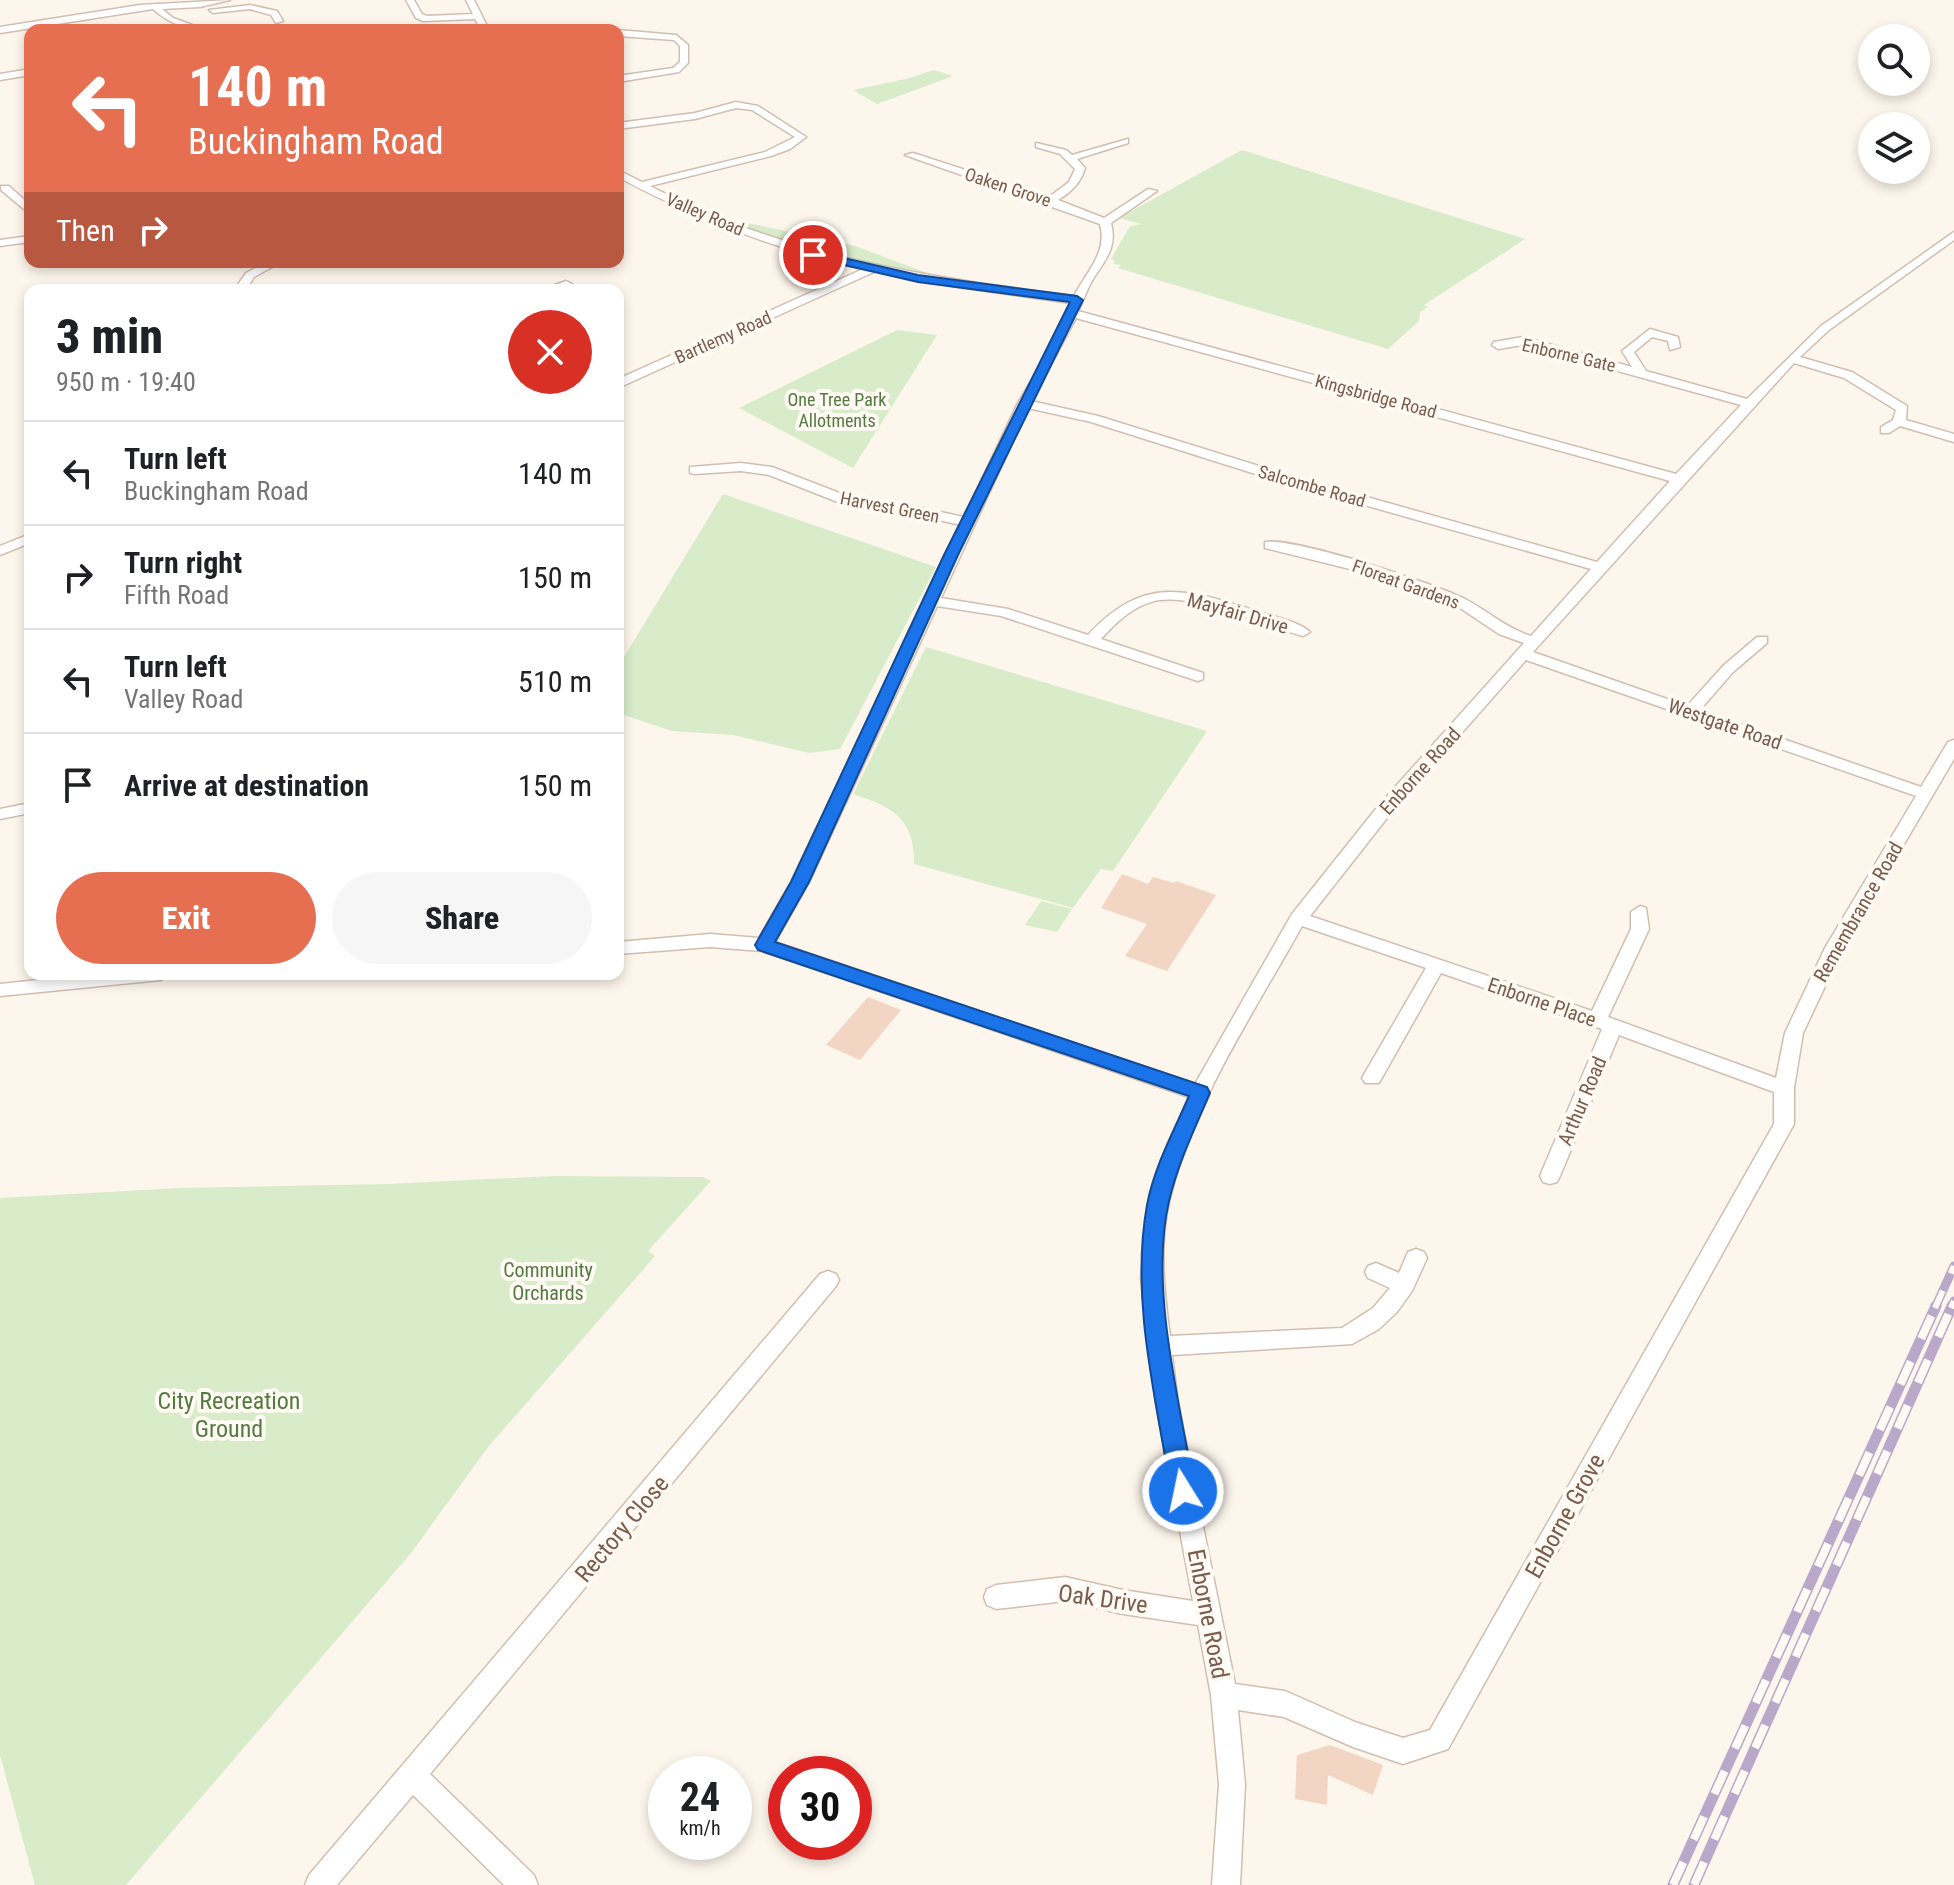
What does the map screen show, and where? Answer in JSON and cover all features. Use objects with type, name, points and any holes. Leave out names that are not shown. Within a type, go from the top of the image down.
[{"type":"street","points":[[38,24],[154,6],[186,6],[226,0]]},
{"type":"street","points":[[410,0],[419,16],[426,19],[478,16]]},
{"type":"street","points":[[470,0],[482,24]]},
{"type":"street","points":[[154,6],[167,16],[187,24]]},
{"type":"street","points":[[167,16],[250,7],[274,13],[279,21]]},
{"type":"street","points":[[0,30],[24,26]]},
{"type":"street","points":[[624,33],[667,36],[682,41],[684,45],[684,63],[676,70],[624,78]]},
{"type":"street","points":[[0,77],[24,73]]},
{"type":"street","points":[[624,125],[695,116],[736,105],[755,108],[801,137],[787,147],[768,154],[640,185]]},
{"type":"street","points":[[1071,158],[1125,140]]},
{"type":"street","points":[[1039,145],[1063,152],[1080,168],[1078,178],[1066,192],[1050,201]]},
{"type":"street","name":"Oaken Grove","points":[[910,155],[1105,222]]},
{"type":"street","name":"Valley Road","points":[[624,178],[756,236],[872,269],[1075,306]]},
{"type":"street","points":[[5,188],[24,205]]},
{"type":"street","points":[[764,945],[800,882],[1024,403],[1090,275],[1105,255],[1110,237],[1105,222],[1152,191]]},
{"type":"street","name":"Enborne Road","points":[[1226,1885],[1232,1784],[1224,1695],[1183,1491],[1159,1346],[1152,1279],[1158,1205],[1168,1169],[1200,1093],[1298,918],[1385,809],[1679,479],[1792,358],[1825,328],[1954,235]]},
{"type":"street","points":[[0,243],[24,240]]},
{"type":"street","points":[[244,284],[250,275],[264,268]]},
{"type":"street","name":"Bartlemy Road","points":[[624,381],[872,269]]},
{"type":"street","name":"Kingsbridge Road","points":[[1075,306],[1679,479]]},
{"type":"street","name":"Enborne Gate","points":[[1640,371],[1628,351],[1650,333],[1674,339],[1674,347]]},
{"type":"street","name":"Enborne Gate","points":[[1498,345],[1523,341],[1749,403]]},
{"type":"street","points":[[1792,358],[1863,383],[1903,409],[1899,422],[1885,430]]},
{"type":"street","name":"Salcombe Road","points":[[1024,403],[1094,419],[1270,474],[1601,568]]},
{"type":"street","points":[[1899,422],[1954,438]]},
{"type":"street","name":"Harvest Green","points":[[695,470],[720,464],[772,471],[853,503],[903,508],[968,522]]},
{"type":"street","points":[[0,551],[24,541]]},
{"type":"street","name":"Floreat Gardens","points":[[1270,545],[1355,564],[1410,582],[1481,614],[1529,648]]},
{"type":"street","name":"Mayfair Drive","points":[[1091,641],[1132,605],[1157,596],[1179,596],[1212,604],[1303,632]]},
{"type":"street","points":[[930,601],[1003,612],[1198,676]]},
{"type":"street","points":[[1690,712],[1728,669],[1762,640]]},
{"type":"street","name":"Westgate Road","points":[[1529,648],[1690,712],[1926,794]]},
{"type":"street","name":"Remembrance Road","points":[[1784,1088],[1794,1033],[1834,948],[1954,745]]},
{"type":"street","points":[[0,814],[24,809]]},
{"type":"street","name":"Arthur Road","points":[[1550,1176],[1640,929],[1640,912]]},
{"type":"street","name":"Enborne Place","points":[[1298,918],[1784,1088]]},
{"type":"street","points":[[624,948],[718,941],[764,945],[1200,1093]]},
{"type":"street","points":[[1372,1078],[1436,966]]},
{"type":"street","points":[[0,990],[57,980]]},
{"type":"street","name":"Enborne Grove","points":[[1224,1695],[1285,1704],[1353,1734],[1403,1751],[1439,1740],[1784,1124],[1784,1088]]},
{"type":"street","points":[[1159,1346],[1344,1337],[1370,1326],[1392,1307],[1416,1258]]},
{"type":"street","points":[[1376,1272],[1404,1285]]},
{"type":"street","name":"Rectory Close","points":[[319,1885],[828,1280]]},
{"type":"street","name":"Oak Drive","points":[[996,1597],[1065,1589],[1123,1602],[1210,1615]]},
{"type":"street","points":[[413,1776],[524,1885]]},
{"type":"green space","points":[[934,70],[953,76],[877,104],[853,90],[906,79]]},
{"type":"green space","points":[[1242,150],[1525,239],[1424,305],[1428,307],[1420,312],[1419,321],[1388,349],[1113,264],[1115,261],[1111,259],[1130,226],[1141,224],[1119,218]]},
{"type":"green space","points":[[743,222],[855,246],[930,274],[923,276],[819,253],[737,224]]},
{"type":"green space","name":"One Tree Park Allotments","points":[[897,330],[937,335],[853,468],[739,408]]},
{"type":"green space","points":[[723,494],[936,567],[840,749],[809,753],[733,735],[672,731],[624,715],[624,657]]},
{"type":"green space","points":[[926,647],[1207,731],[1113,871],[1101,869],[1073,908],[914,864],[911,836],[899,817],[880,804],[853,794]]},
{"type":"green space","points":[[1041,901],[1072,909],[1057,932],[1025,925]]},
{"type":"green space","name":"City Recreation Ground","points":[[554,1176],[703,1177],[711,1181],[648,1251],[655,1256],[488,1447],[411,1553],[126,1885],[35,1885],[0,1755],[0,1198],[180,1188],[388,1184]]},
{"type":"building","points":[[1122,874],[1148,884],[1153,877],[1176,881],[1216,895],[1167,971],[1125,956],[1147,924],[1101,908]]},
{"type":"building","points":[[868,997],[901,1010],[860,1060],[826,1045]]},
{"type":"building","points":[[1330,1745],[1383,1765],[1373,1795],[1328,1775],[1327,1805],[1295,1799],[1297,1755]]},
{"type":"railway","points":[[1935,1308],[1954,1266]]},
{"type":"railway","points":[[1951,1308],[1954,1301]]},
{"type":"railway","points":[[1673,1885],[1936,1306]]},
{"type":"railway","points":[[1694,1885],[1952,1306]]},
{"type":"route","points":[[813,255],[918,278],[1077,300],[951,555],[800,882],[764,945],[1200,1093],[1168,1169],[1158,1205],[1152,1279],[1167,1403],[1183,1491]]},
{"type":"park label","name":"Community Orchards","points":[[548,1282]]}]
